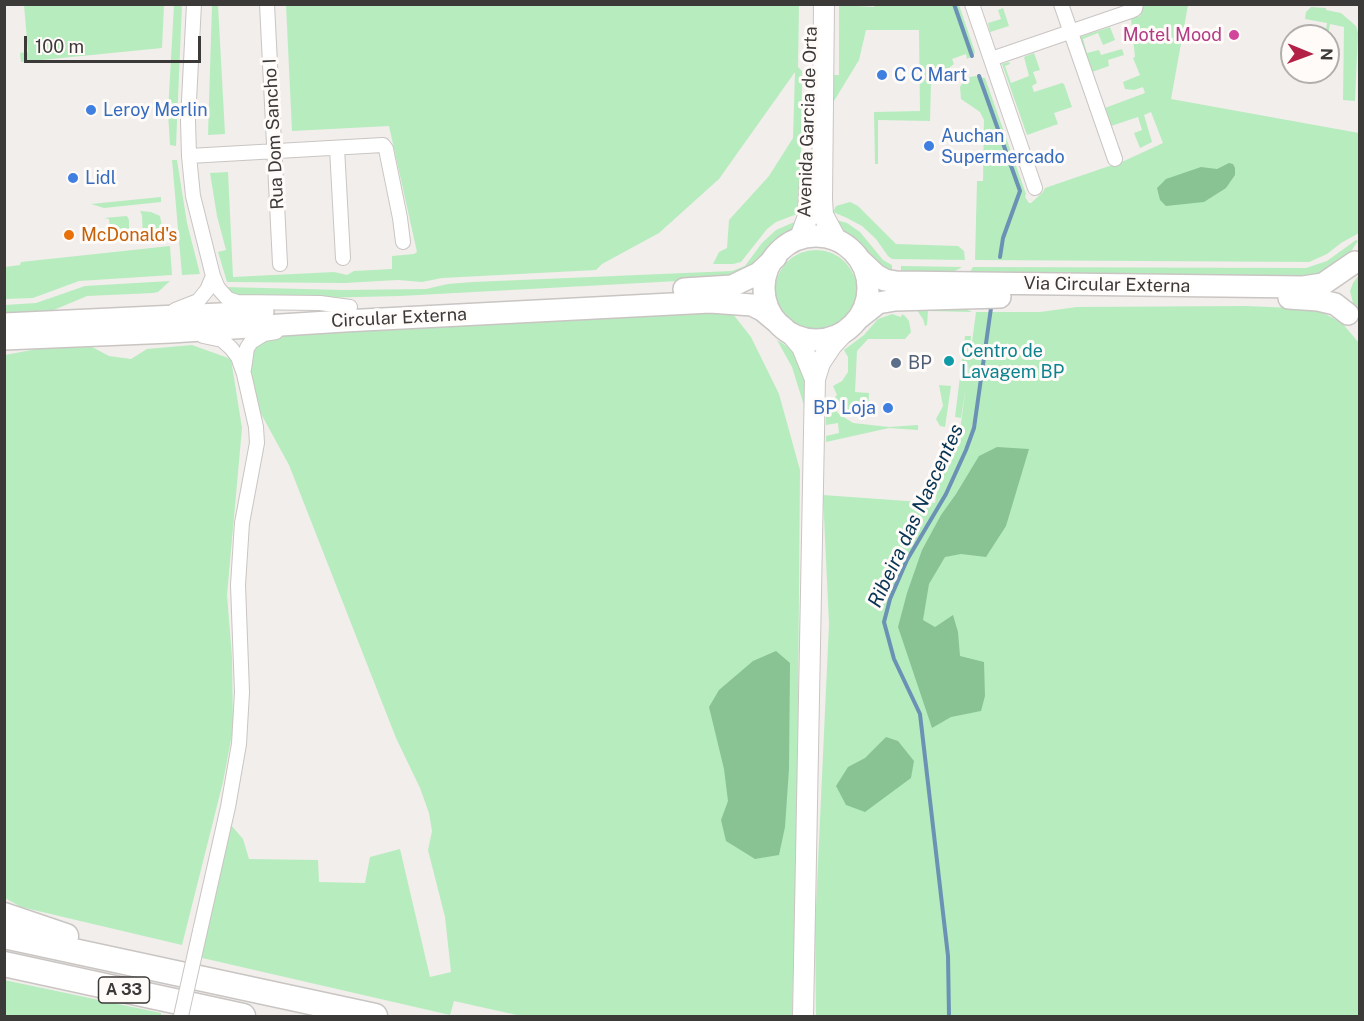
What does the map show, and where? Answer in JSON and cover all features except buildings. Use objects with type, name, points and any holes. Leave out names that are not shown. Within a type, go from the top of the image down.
[{"type":"highway","points":[[4,915],[168,972]]},
{"type":"highway","name":"A 33","points":[[4,936],[375,1017]]},
{"type":"highway","name":"A 33","points":[[4,964],[243,1017]]},
{"type":"main road","name":"Avenida Garcia de Orta","points":[[800,238],[808,216],[809,198],[812,4]]},
{"type":"main road","name":"Avenida Garcia de Orta","points":[[824,4],[822,199],[823,215],[837,241]]},
{"type":"main road","points":[[804,1017],[815,380],[820,363],[832,345],[852,325],[867,299],[868,289],[860,260],[846,246],[818,236],[800,238],[789,244],[776,257],[766,277],[766,297],[773,316],[806,355],[815,380]]},
{"type":"main road","name":"Circular Externa","points":[[10,340],[171,332],[347,314],[732,286],[759,273],[776,257]]},
{"type":"main road","name":"Via Circular Externa","points":[[860,260],[876,275],[896,282],[1303,287],[1323,284],[1357,261]]},
{"type":"main road","points":[[1354,319],[1342,304],[1340,292],[1341,282],[1347,271],[1357,261]]},
{"type":"main road","name":"Via Circular Externa","points":[[852,325],[878,303],[895,300],[1015,297],[1302,298],[1335,304],[1354,319]]},
{"type":"main road","name":"Circular Externa","points":[[4,324],[132,317],[347,314],[710,302],[752,305],[762,310],[788,331]]},
{"type":"main road","points":[[788,331],[816,340],[826,339],[852,325]]},
{"type":"street","points":[[132,317],[180,309],[198,301],[207,290],[213,276],[193,196],[189,156],[188,120],[194,4]]},
{"type":"street","name":"Rua Dom Sancho I","points":[[267,4],[280,264]]},
{"type":"street","points":[[972,4],[1035,188]]},
{"type":"street","points":[[1061,4],[1115,159]]},
{"type":"street","points":[[991,59],[1134,8]]},
{"type":"street","points":[[189,156],[383,145],[386,149],[403,242]]},
{"type":"street","points":[[337,148],[343,258]]},
{"type":"street","name":"Circular Externa","points":[[213,276],[222,294],[237,302],[320,303],[347,314]]},
{"type":"street","points":[[244,374],[247,348],[256,338],[272,333],[326,327],[347,314]]},
{"type":"street","points":[[171,332],[222,340],[238,357],[256,427],[257,443],[242,523],[238,585],[242,692],[239,744],[228,807],[181,1017]]},
{"type":"green space","points":[[875,4],[959,5],[975,52],[967,59],[966,54],[952,59],[954,64],[940,75],[939,82],[931,82],[930,121],[878,120],[878,164],[875,164],[874,112],[920,111],[919,30],[866,30],[859,60],[834,101],[834,75],[839,75],[839,5],[874,7]]},
{"type":"green space","points":[[24,5],[164,5],[162,48],[21,62],[20,53],[28,52]]},
{"type":"green space","points":[[174,5],[182,5],[176,146],[170,145],[168,112]]},
{"type":"green space","points":[[212,5],[218,5],[225,134],[208,135]]},
{"type":"green space","points":[[286,5],[799,5],[798,67],[802,71],[799,211],[767,229],[741,262],[713,264],[719,252],[727,248],[729,220],[769,176],[793,138],[795,72],[719,179],[659,233],[602,264],[596,270],[442,278],[422,282],[398,280],[344,283],[227,282],[218,252],[226,250],[217,216],[210,173],[228,172],[233,277],[334,272],[347,275],[354,271],[392,269],[392,256],[417,252],[389,126],[292,131]]},
{"type":"green space","points":[[1144,5],[1188,5],[1171,99],[1359,133],[1359,233],[1327,254],[1309,262],[975,260],[977,181],[983,181],[984,120],[980,112],[961,99],[960,87],[965,79],[975,76],[985,78],[1026,194],[1025,197],[1031,203],[1045,188],[1124,161],[1163,143],[1151,112],[1144,115],[1152,142],[1140,148],[1134,133],[1142,130],[1138,117],[1111,126],[1105,108],[1145,93],[1143,87],[1134,90],[1125,89],[1123,82],[1140,75],[1133,58],[1135,57],[1131,19],[1140,16]]},
{"type":"green space","points":[[1311,7],[1326,8],[1326,10],[1341,13],[1356,26],[1358,33],[1355,101],[1343,100],[1344,27],[1340,24],[1327,24],[1305,19],[1306,12]]},
{"type":"green space","points":[[1003,8],[1009,26],[990,32],[988,23],[1001,19],[998,10]]},
{"type":"green space","points":[[1110,27],[1115,40],[1103,45],[1098,33],[1083,39],[1087,53],[1099,50],[1101,55],[1122,49],[1124,55],[1108,60],[1109,66],[1092,72],[1080,37]]},
{"type":"green space","points":[[1034,53],[1040,70],[1033,72],[1037,83],[1032,86],[1034,92],[1062,83],[1072,107],[1054,113],[1058,124],[1027,135],[1002,64],[1009,62],[1010,64],[1005,66],[1011,83],[1029,76],[1024,57]]},
{"type":"green space","points":[[172,160],[177,160],[187,223],[200,274],[182,275]]},
{"type":"green space","points":[[1229,163],[1235,168],[1235,175],[1226,188],[1204,202],[1166,206],[1160,200],[1157,188],[1166,179],[1201,167],[1217,169]]},
{"type":"green space","points":[[161,197],[161,202],[104,208],[91,204]]},
{"type":"green space","points":[[850,202],[858,206],[896,244],[958,246],[964,251],[965,260],[892,259],[862,226],[833,212],[836,206]]},
{"type":"green space","points":[[140,211],[160,216],[164,237],[143,239]]},
{"type":"green space","points":[[127,216],[129,236],[123,241],[107,243],[106,240],[111,239],[109,219],[104,218]]},
{"type":"green space","points":[[833,219],[847,223],[860,232],[883,260],[892,265],[892,276],[858,244],[841,233]]},
{"type":"green space","points":[[799,220],[791,232],[768,250],[755,270],[734,278],[400,296],[317,298],[240,297],[233,295],[224,287],[343,290],[426,289],[473,282],[732,271],[745,266],[762,243],[776,230]]},
{"type":"green space","points":[[1356,240],[1358,241],[1347,257],[1317,275],[1308,277],[968,275],[973,267],[1306,268],[1327,261]]},
{"type":"green space","points":[[170,246],[172,275],[79,281],[33,298],[5,299],[5,267],[20,265],[21,262]]},
{"type":"green space","points":[[816,250],[832,253],[845,262],[854,275],[857,291],[854,307],[845,320],[832,329],[816,332],[800,329],[787,320],[778,307],[775,291],[778,275],[787,262],[800,253]]},
{"type":"green space","points":[[901,266],[962,267],[953,272],[917,272],[901,277]]},
{"type":"green space","points":[[1359,275],[1359,313],[1354,307],[1350,291]]},
{"type":"green space","points":[[170,281],[158,292],[87,296],[49,312],[5,316],[5,305],[36,303],[85,286]]},
{"type":"green space","points":[[1246,306],[1316,309],[1342,323],[1360,344],[1359,1016],[816,1016],[815,928],[829,624],[823,495],[935,503],[945,437],[959,438],[976,312],[1040,312],[1077,307]]},
{"type":"green space","points":[[961,307],[972,312],[928,311],[925,326],[916,309]]},
{"type":"green space","points":[[729,309],[751,337],[779,394],[800,470],[797,825],[792,1016],[521,1016],[454,1001],[450,1015],[198,957],[231,825],[243,839],[249,859],[318,860],[319,882],[365,883],[370,857],[400,849],[430,977],[451,972],[445,917],[428,850],[432,831],[429,813],[420,788],[396,738],[289,465],[254,401],[248,357],[258,340],[275,335]]},
{"type":"green space","points":[[892,314],[905,316],[909,321],[911,332],[905,339],[868,339],[857,351],[855,392],[869,393],[868,417],[860,416],[846,409],[835,397],[837,395],[833,386],[842,381],[848,372],[848,357],[844,350],[864,335],[878,319]]},
{"type":"green space","points":[[965,336],[971,336],[961,418],[955,417]]},
{"type":"green space","points":[[777,340],[795,351],[805,366],[806,412],[792,367]]},
{"type":"green space","points":[[192,345],[231,359],[242,428],[227,595],[232,657],[233,729],[223,782],[182,945],[21,907],[5,898],[5,355],[37,349],[92,347],[109,356],[131,359],[147,349]]},
{"type":"green space","points":[[939,385],[951,386],[945,427],[940,426],[936,419],[943,406]]},
{"type":"green space","points":[[829,403],[839,414],[853,423],[889,427],[918,425],[918,430],[889,428],[826,442],[826,436],[839,433],[838,423],[826,425],[826,404]]},
{"type":"green space","points":[[997,447],[1029,449],[1006,526],[986,557],[961,554],[945,557],[929,584],[923,620],[935,627],[953,615],[958,632],[960,656],[984,662],[985,696],[981,711],[951,717],[932,728],[898,627],[922,550],[941,515],[979,456]]},
{"type":"green space","points":[[776,651],[790,663],[789,769],[785,827],[779,855],[755,859],[726,841],[721,820],[728,801],[724,769],[709,707],[719,690],[753,661]]},
{"type":"green space","points":[[886,737],[898,741],[914,761],[911,778],[865,812],[846,805],[836,786],[848,767],[865,758]]},
{"type":"green space","points":[[4,980],[161,1013],[161,1016],[5,1016]]},
{"type":"waterway","name":"Ribeira das Nascentes","points":[[954,4],[972,56]]},
{"type":"waterway","name":"Ribeira das Nascentes","points":[[979,76],[1020,191],[1003,238],[1000,257]]},
{"type":"waterway","name":"Ribeira das Nascentes","points":[[949,1016],[948,956],[920,714],[894,659],[884,622],[890,599],[907,560],[946,494],[974,428],[991,308]]},
{"type":"place","name":"Motel Mood","points":[[1234,35]]},
{"type":"place","name":"C C Mart","points":[[882,75]]},
{"type":"place","name":"Leroy Merlin","points":[[91,110]]},
{"type":"place","name":"Auchan Supermercado","points":[[929,146]]},
{"type":"place","name":"Lidl","points":[[73,178]]},
{"type":"place","name":"McDonald's","points":[[69,235]]},
{"type":"place","name":"Centro de Lavagem BP","points":[[949,361]]},
{"type":"place","name":"BP","points":[[896,363]]},
{"type":"place","name":"BP Loja","points":[[888,408]]}]
